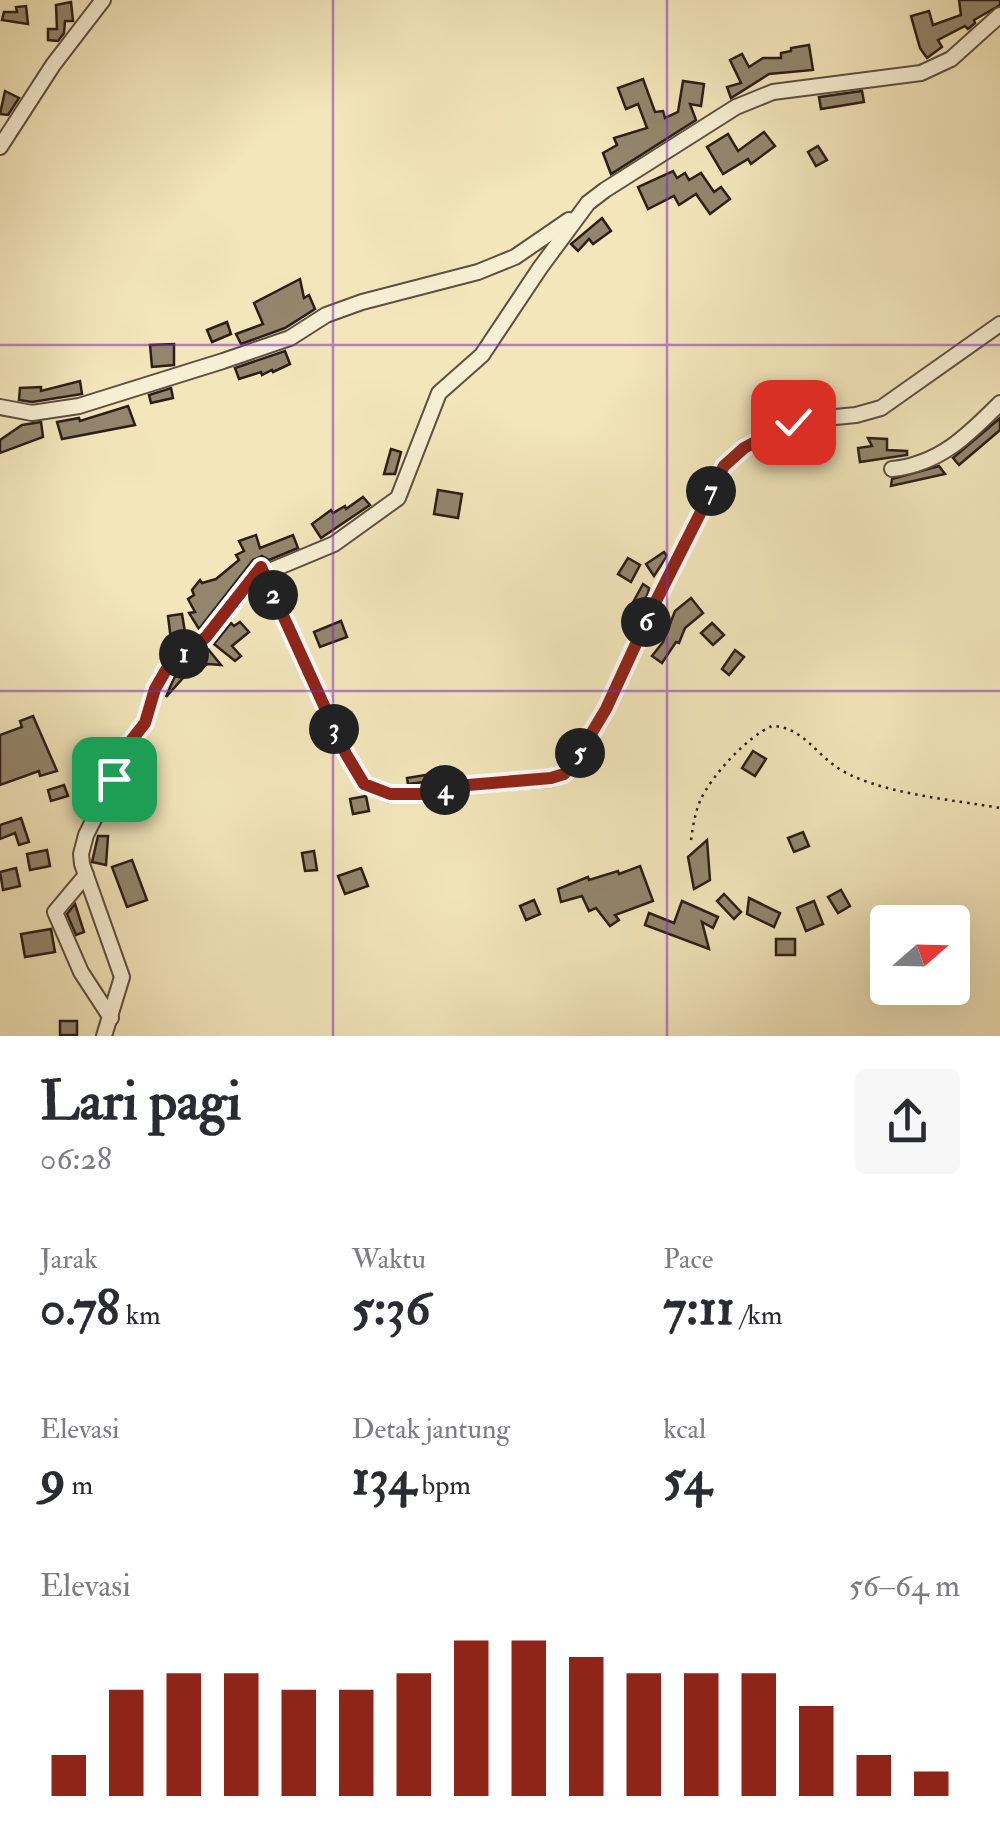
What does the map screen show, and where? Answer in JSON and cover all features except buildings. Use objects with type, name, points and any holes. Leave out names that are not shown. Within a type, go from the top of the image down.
[{"type":"street","points":[[0,147],[103,0]]},
{"type":"street","points":[[0,408],[32,413],[79,406],[274,344],[326,315],[362,302],[478,272],[515,257],[548,237],[588,203],[670,146],[736,107],[774,92],[921,73],[951,58],[1000,15]]},
{"type":"street","points":[[261,567],[266,572],[320,551],[398,498],[439,393],[482,355],[588,203]]},
{"type":"street","points":[[261,567],[346,754],[364,784],[390,794],[406,794],[564,774],[606,709],[724,466],[744,448],[793,422],[856,416],[881,408],[1000,324]]},
{"type":"street","points":[[892,469],[935,459],[964,439],[1000,403]]},
{"type":"street","points":[[104,1036],[122,977],[86,875],[80,854],[82,845],[123,751],[145,723],[155,689],[166,670],[206,637],[261,567]]},
{"type":"street","points":[[86,875],[55,912],[80,972],[111,1018]]},
{"type":"path","points":[[691,840],[705,791],[750,738],[772,726],[785,726],[796,732],[835,766],[871,784],[1000,808]]},
{"type":"route","points":[[114,779],[123,751],[145,723],[155,689],[166,670],[206,637],[261,567],[354,771],[364,784],[390,794],[422,794],[564,774],[606,709],[724,466],[744,448],[793,422]]}]
